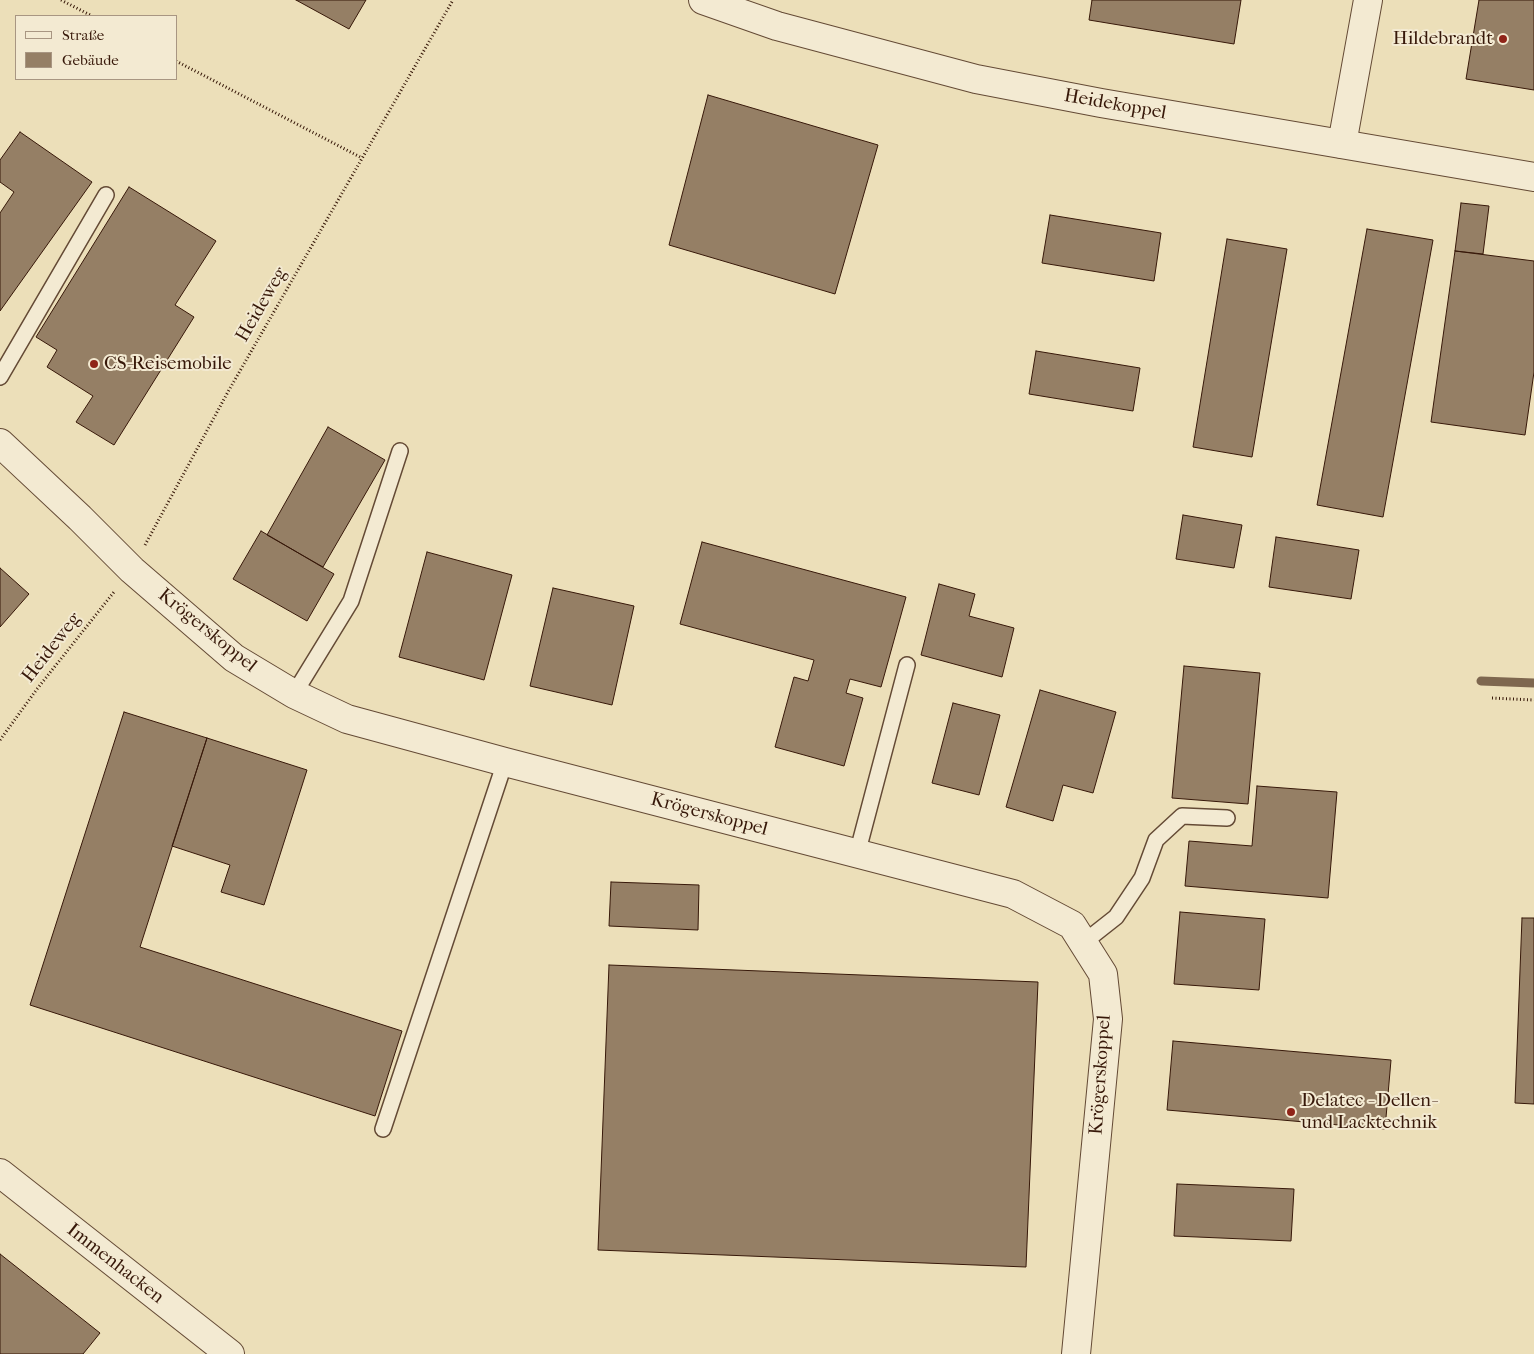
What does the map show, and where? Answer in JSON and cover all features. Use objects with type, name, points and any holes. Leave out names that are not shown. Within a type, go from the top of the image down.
[{"type":"street","name":"Heidekoppel","points":[[703,0],[777,26],[976,79],[1101,103],[1534,177]]},
{"type":"street","points":[[1342,144],[1368,0]]},
{"type":"street","name":"Krögerskoppel","points":[[0,443],[132,570],[234,658],[294,694],[347,719],[1014,894],[1072,925],[1103,974],[1108,1020],[1076,1354]]},
{"type":"street","name":"Immenhacken","points":[[0,1174],[230,1354]]},
{"type":"lane","points":[[0,377],[106,194]]},
{"type":"lane","points":[[294,694],[351,601],[400,451]]},
{"type":"lane","points":[[857,854],[907,665]]},
{"type":"lane","points":[[383,1129],[505,762]]},
{"type":"lane","points":[[1083,942],[1116,918],[1142,878],[1156,840],[1182,816],[1227,818]]},
{"type":"path","points":[[61,0],[90,15]]},
{"type":"path","name":"Heideweg","points":[[0,740],[37,689],[132,570],[230,390],[453,0]]},
{"type":"path","points":[[178,62],[362,158]]},
{"type":"path","points":[[1492,698],[1534,700]]},
{"type":"building","points":[[296,0],[366,0],[349,29]]},
{"type":"building","points":[[1092,0],[1241,0],[1234,44],[1089,20]]},
{"type":"building","name":"Hildebrandt","points":[[1479,0],[1534,0],[1534,90],[1466,79]]},
{"type":"building","points":[[708,95],[878,145],[835,294],[669,245]]},
{"type":"building","points":[[20,132],[92,182],[0,311],[0,213],[14,192],[0,182],[0,160]]},
{"type":"building","points":[[129,187],[216,241],[175,305],[194,317],[114,445],[76,422],[93,396],[47,367],[57,350],[36,337]]},
{"type":"building","points":[[1461,203],[1489,206],[1483,254],[1455,251]]},
{"type":"building","points":[[1050,215],[1161,233],[1154,281],[1042,263]]},
{"type":"building","points":[[1367,229],[1433,240],[1383,517],[1317,505]]},
{"type":"building","points":[[1227,239],[1287,249],[1252,457],[1193,447]]},
{"type":"building","points":[[1455,251],[1534,261],[1534,372],[1525,435],[1431,422]]},
{"type":"building","points":[[1036,351],[1140,368],[1133,411],[1029,394]]},
{"type":"building","points":[[328,427],[385,460],[323,567],[267,535]]},
{"type":"building","points":[[1183,515],[1242,525],[1234,568],[1176,559]]},
{"type":"building","points":[[261,531],[334,574],[307,621],[233,579]]},
{"type":"building","points":[[1276,537],[1359,550],[1351,599],[1269,587]]},
{"type":"building","points":[[702,542],[906,597],[881,687],[850,679],[846,693],[863,698],[844,766],[775,747],[794,677],[808,681],[814,660],[680,624]]},
{"type":"building","points":[[427,552],[512,575],[484,680],[399,657]]},
{"type":"building","points":[[0,568],[29,594],[0,627]]},
{"type":"building","points":[[939,584],[975,594],[969,616],[1014,628],[1002,677],[921,655]]},
{"type":"building","points":[[553,588],[634,606],[612,705],[530,686]]},
{"type":"building","points":[[1184,666],[1260,673],[1248,804],[1172,798]]},
{"type":"building","points":[[1040,690],[1116,712],[1093,793],[1063,785],[1053,821],[1006,807]]},
{"type":"building","points":[[953,703],[1000,715],[979,795],[932,783]]},
{"type":"building","points":[[124,712],[207,738],[140,947],[402,1031],[375,1116],[30,1005]]},
{"type":"building","points":[[207,738],[307,770],[264,905],[221,892],[230,865],[172,846]]},
{"type":"building","points":[[1257,786],[1337,792],[1328,898],[1185,886],[1189,841],[1252,846]]},
{"type":"building","points":[[611,882],[699,885],[698,930],[609,926]]},
{"type":"building","points":[[1180,912],[1265,919],[1259,990],[1174,984]]},
{"type":"building","points":[[1522,918],[1534,918],[1534,1104],[1515,1103]]},
{"type":"building","points":[[609,965],[1038,982],[1026,1267],[598,1250]]},
{"type":"building","points":[[1173,1041],[1391,1060],[1385,1129],[1167,1110]]},
{"type":"building","points":[[1177,1184],[1294,1189],[1291,1241],[1174,1236]]},
{"type":"building","points":[[0,1254],[100,1333],[83,1354],[0,1354]]},
{"type":"waterway","points":[[1481,681],[1534,683]]},
{"type":"place","name":"Hildebrandt","points":[[1503,39]]},
{"type":"place","name":"CS-Reisemobile","points":[[94,364]]},
{"type":"place","name":"Delatec - Dellen- und Lacktechnik","points":[[1291,1112]]}]
